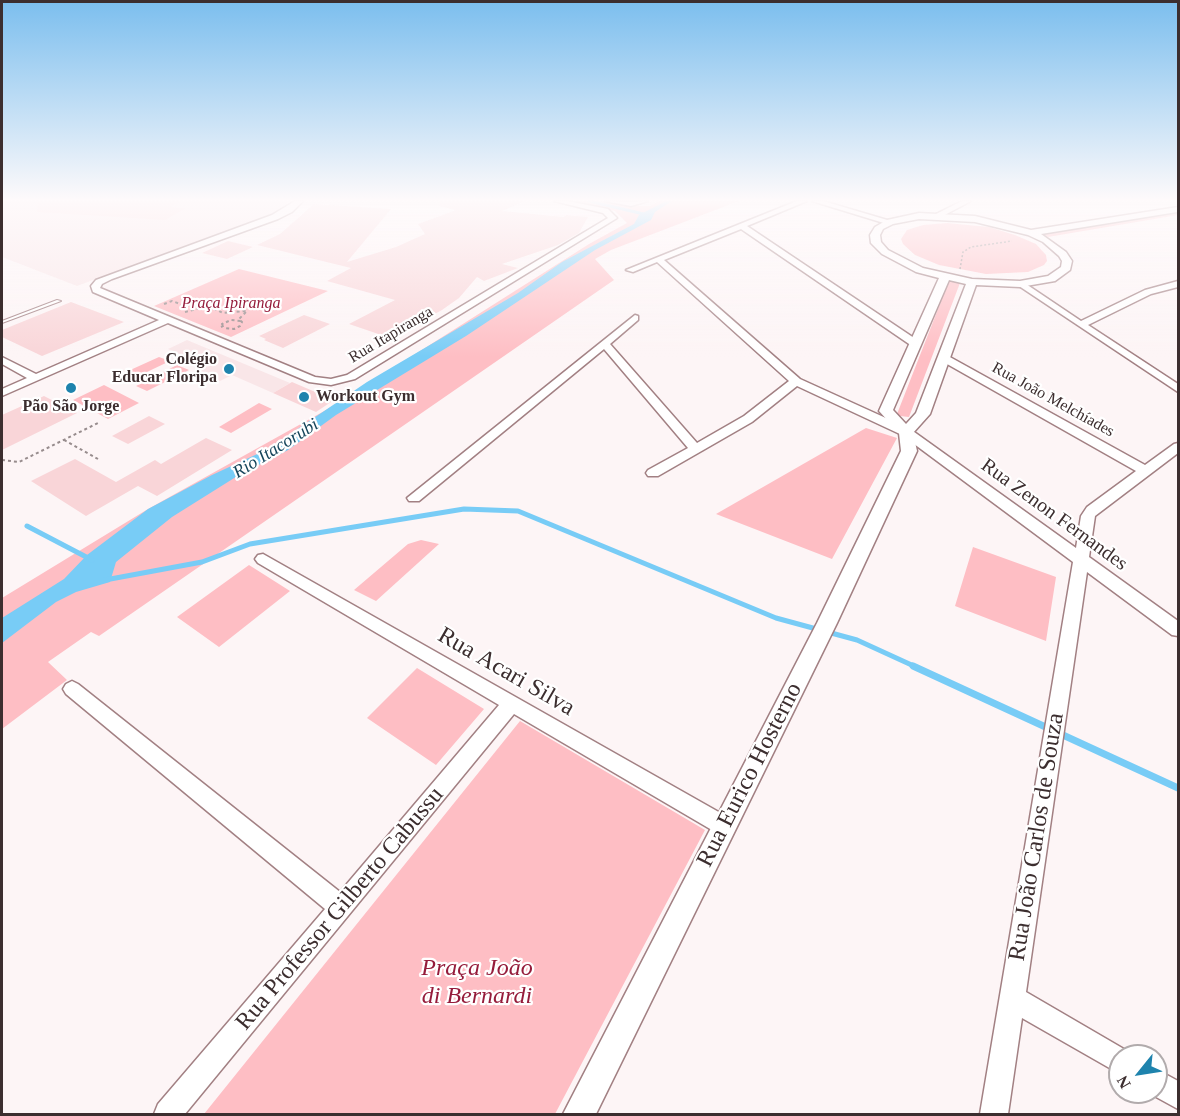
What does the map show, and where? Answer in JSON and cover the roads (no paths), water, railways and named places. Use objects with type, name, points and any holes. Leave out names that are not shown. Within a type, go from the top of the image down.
[{"type":"street","name":"Rua Itapiranga","points":[[172,253],[109,277],[95,286],[96,290],[322,382],[341,380],[351,376],[557,253]]},
{"type":"street","points":[[630,270],[673,253]]},
{"type":"street","points":[[782,253],[916,344]]},
{"type":"street","points":[[887,253],[920,270],[945,277],[972,282],[1020,284],[1051,279],[1066,268],[1067,261],[1062,253]]},
{"type":"street","name":"Rua Zenon Fernandes","points":[[658,259],[796,381],[906,432],[1179,630]]},
{"type":"street","points":[[945,277],[886,411],[906,432],[924,414],[972,282]]},
{"type":"street","points":[[1020,284],[1179,389]]},
{"type":"street","points":[[1082,324],[1148,292],[1179,284]]},
{"type":"street","points":[[414,498],[635,318]]},
{"type":"street","points":[[2,393],[167,320]]},
{"type":"street","points":[[604,343],[695,449]]},
{"type":"street","name":"Rua João Melchíades","points":[[944,358],[1145,471]]},
{"type":"street","points":[[2,360],[36,378]]},
{"type":"street","points":[[653,473],[748,419],[796,381]]},
{"type":"street","name":"Rua Eurico Hosterno","points":[[579,1114],[823,632],[909,450],[906,432]]},
{"type":"street","name":"Rua João Carlos de Souza","points":[[994,1114],[1088,516],[1092,510],[1179,447]]},
{"type":"street","name":"Rua Acari Silva","points":[[263,559],[724,826]]},
{"type":"street","points":[[72,689],[341,907]]},
{"type":"street","name":"Rua Professor Gilberto Cabussu","points":[[168,1114],[512,703]]},
{"type":"street","points":[[1012,998],[1108,1054]]},
{"type":"lane","points":[[2,322],[59,301]]},
{"type":"water","name":"Rio Itacorubi","points":[[579,253],[590,253],[466,336],[336,415],[288,450],[239,475],[172,517],[116,562],[110,582],[76,592],[56,602],[2,643],[2,618],[64,579],[87,555],[148,509],[268,449],[367,382],[518,293],[562,262]]},
{"type":"waterway","points":[[105,580],[202,562],[250,544],[464,509],[518,511],[776,618],[857,640],[916,667]]},
{"type":"waterway","points":[[27,526],[92,560]]},
{"type":"waterway","points":[[913,666],[1178,788]]},
{"type":"place","name":"Colégio Educar Floripa","points":[[229,369]]},
{"type":"place","name":"Pão São Jorge","points":[[71,388]]},
{"type":"place","name":"Workout Gym","points":[[304,397]]},
{"type":"park label","name":"Praça Ipiranga","points":[[231,304]]},
{"type":"park label","name":"Praça João di Bernardi","points":[[477,983]]}]
